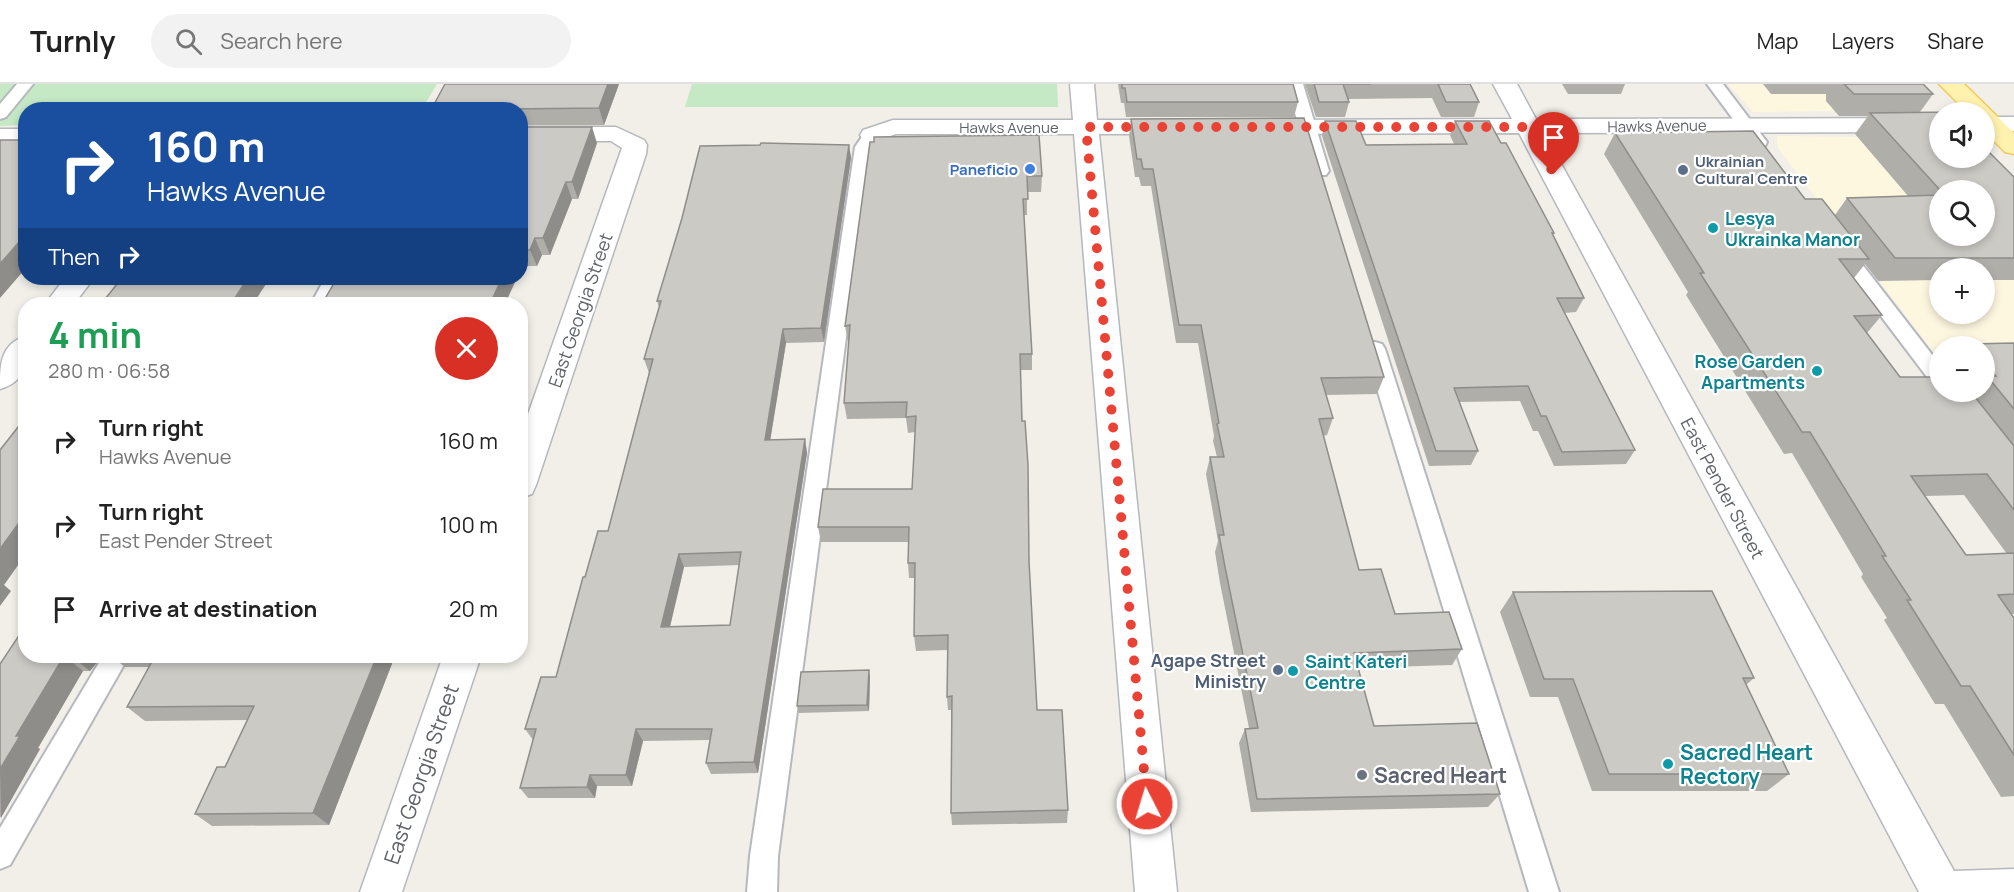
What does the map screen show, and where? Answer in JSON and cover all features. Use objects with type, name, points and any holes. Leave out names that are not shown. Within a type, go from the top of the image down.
[{"type":"main road","points":[[1951,84],[1970,102]]},
{"type":"main road","points":[[1995,126],[2014,147]]},
{"type":"street","points":[[1082,84],[1156,892]]},
{"type":"street","name":"East Pender Street","points":[[1505,84],[1942,892]]},
{"type":"street","name":"Hawks Avenue","points":[[1236,127],[1929,125]]},
{"type":"street","name":"Hawks Avenue","points":[[872,135],[893,127],[1201,127]]},
{"type":"street","name":"East Georgia Street","points":[[528,134],[616,134],[635,145],[634,154],[528,462]]},
{"type":"street","points":[[0,136],[18,136]]},
{"type":"street","points":[[65,297],[74,285]]},
{"type":"street","points":[[0,378],[18,356]]},
{"type":"street","name":"East Georgia Street","points":[[381,892],[460,663]]},
{"type":"street","points":[[1954,892],[2014,890]]},
{"type":"lane","points":[[0,114],[25,84]]},
{"type":"lane","points":[[1294,84],[1326,190]]},
{"type":"lane","points":[[1715,84],[1773,161]]},
{"type":"lane","points":[[762,892],[764,856],[863,147],[872,135]]},
{"type":"lane","points":[[1830,235],[1929,366]]},
{"type":"lane","points":[[1368,326],[1544,892]]},
{"type":"lane","points":[[0,855],[112,663]]},
{"type":"shaded area","points":[[1728,84],[1911,84],[1910,110],[1753,112]]},
{"type":"shaded area","points":[[1777,136],[1929,138],[1929,168],[1961,168],[1987,180],[1929,180],[1929,246],[1995,246],[1995,184],[2014,193],[2014,456],[1989,402],[1995,402],[1995,336],[1929,336],[1929,346],[1778,148]]},
{"type":"green space","points":[[0,84],[437,84],[426,102],[18,102],[18,125],[0,126]]},
{"type":"green space","points":[[692,84],[1057,84],[1058,107],[685,107]]},
{"type":"building","points":[[445,84],[608,84],[599,108],[528,109],[528,102],[435,102]]},
{"type":"building","points":[[1122,84],[1293,84],[1298,102],[1127,102],[1125,88],[1122,88]]},
{"type":"building","points":[[1314,84],[1343,84],[1349,102],[1319,102]]},
{"type":"building","points":[[1438,84],[1470,84],[1479,102],[1446,102]]},
{"type":"building","points":[[1844,84],[1923,84],[1933,94],[1854,94]]},
{"type":"building","points":[[1929,112],[1929,168],[1995,168],[1995,158],[2014,177],[2014,258],[1895,258],[1847,198],[1929,195],[1929,246],[1995,246],[1995,180],[1931,180],[1870,113]]},
{"type":"building","points":[[1304,118],[1384,377],[1321,378],[1333,418],[1319,419],[1359,570],[1381,569],[1395,614],[1449,612],[1462,649],[1354,653],[1374,726],[1477,723],[1500,794],[1257,799],[1245,729],[1258,728],[1219,535],[1224,535],[1210,457],[1224,457],[1201,325],[1179,325],[1153,169],[1143,169],[1141,159],[1137,159],[1131,119]]},
{"type":"building","points":[[1325,121],[1356,121],[1366,145],[1467,144],[1455,121],[1489,121],[1501,143],[1506,143],[1554,233],[1552,233],[1584,298],[1557,298],[1635,450],[1562,452],[1546,416],[1541,416],[1528,386],[1454,388],[1478,451],[1436,451]]},
{"type":"building","points":[[528,127],[592,127],[572,182],[566,182],[543,238],[535,238],[528,250]]},
{"type":"building","points":[[1753,131],[1805,199],[1822,199],[1869,259],[1839,259],[1882,315],[1854,316],[1900,377],[1929,377],[1929,402],[1979,402],[2014,446],[2014,510],[1987,474],[1911,476],[1966,555],[2014,553],[2014,594],[1998,595],[2014,618],[2014,755],[1970,686],[1961,686],[1907,600],[1911,600],[1882,556],[1886,556],[1810,432],[1802,432],[1700,273],[1704,273],[1615,133]]},
{"type":"building","points":[[1039,135],[1042,176],[1027,176],[1028,199],[1023,199],[1032,354],[1020,354],[1022,421],[1025,421],[1028,465],[1029,561],[1037,710],[1062,710],[1068,810],[951,813],[952,696],[947,697],[948,635],[914,636],[915,563],[908,563],[909,527],[818,527],[823,489],[912,489],[916,416],[906,417],[907,402],[844,403],[850,325],[845,326],[870,142],[874,142],[874,137]]},
{"type":"building","points":[[0,140],[18,140],[18,243],[0,264]]},
{"type":"building","points":[[761,143],[849,145],[821,328],[783,329],[765,440],[805,439],[754,762],[706,763],[712,729],[636,729],[626,775],[590,775],[587,787],[520,788],[536,729],[525,729],[541,677],[556,677],[598,531],[608,531],[653,359],[644,359],[661,301],[657,301],[682,218],[700,146],[760,145]],"holes":[[[741,552],[730,625],[661,627],[679,554]]]},
{"type":"building","points":[[116,285],[243,285],[236,297],[107,297]]},
{"type":"building","points":[[333,285],[499,285],[493,297],[326,297]]},
{"type":"building","points":[[1995,343],[2014,343],[2014,409],[1995,386]]},
{"type":"building","points":[[18,427],[18,524],[0,549],[0,450]]},
{"type":"building","points":[[1712,591],[1754,678],[1743,678],[1789,774],[1609,774],[1573,679],[1544,679],[1513,592]]},
{"type":"building","points":[[18,637],[18,663],[60,663],[16,736],[20,736],[0,769],[0,664]]},
{"type":"building","points":[[151,663],[374,663],[313,813],[195,814],[217,767],[225,767],[254,706],[127,707]]},
{"type":"building","points":[[869,670],[867,705],[797,706],[801,672]]},
{"type":"place","name":"Paneficio","points":[[1030,169]]},
{"type":"place","name":"Ukrainian Cultural Centre","points":[[1683,170]]},
{"type":"place","name":"Lesya Ukrainka Manor","points":[[1713,228]]},
{"type":"place","name":"Rose Garden Apartments","points":[[1817,371]]},
{"type":"place","name":"Agape Street Ministry","points":[[1278,670]]},
{"type":"place","name":"Saint Kateri Centre","points":[[1293,671]]},
{"type":"place","name":"Sacred Heart Rectory","points":[[1668,764]]},
{"type":"place","name":"Sacred Heart","points":[[1362,775]]},
{"type":"route","points":[[1147,804],[1086,127],[1528,127],[1554,174]]}]
